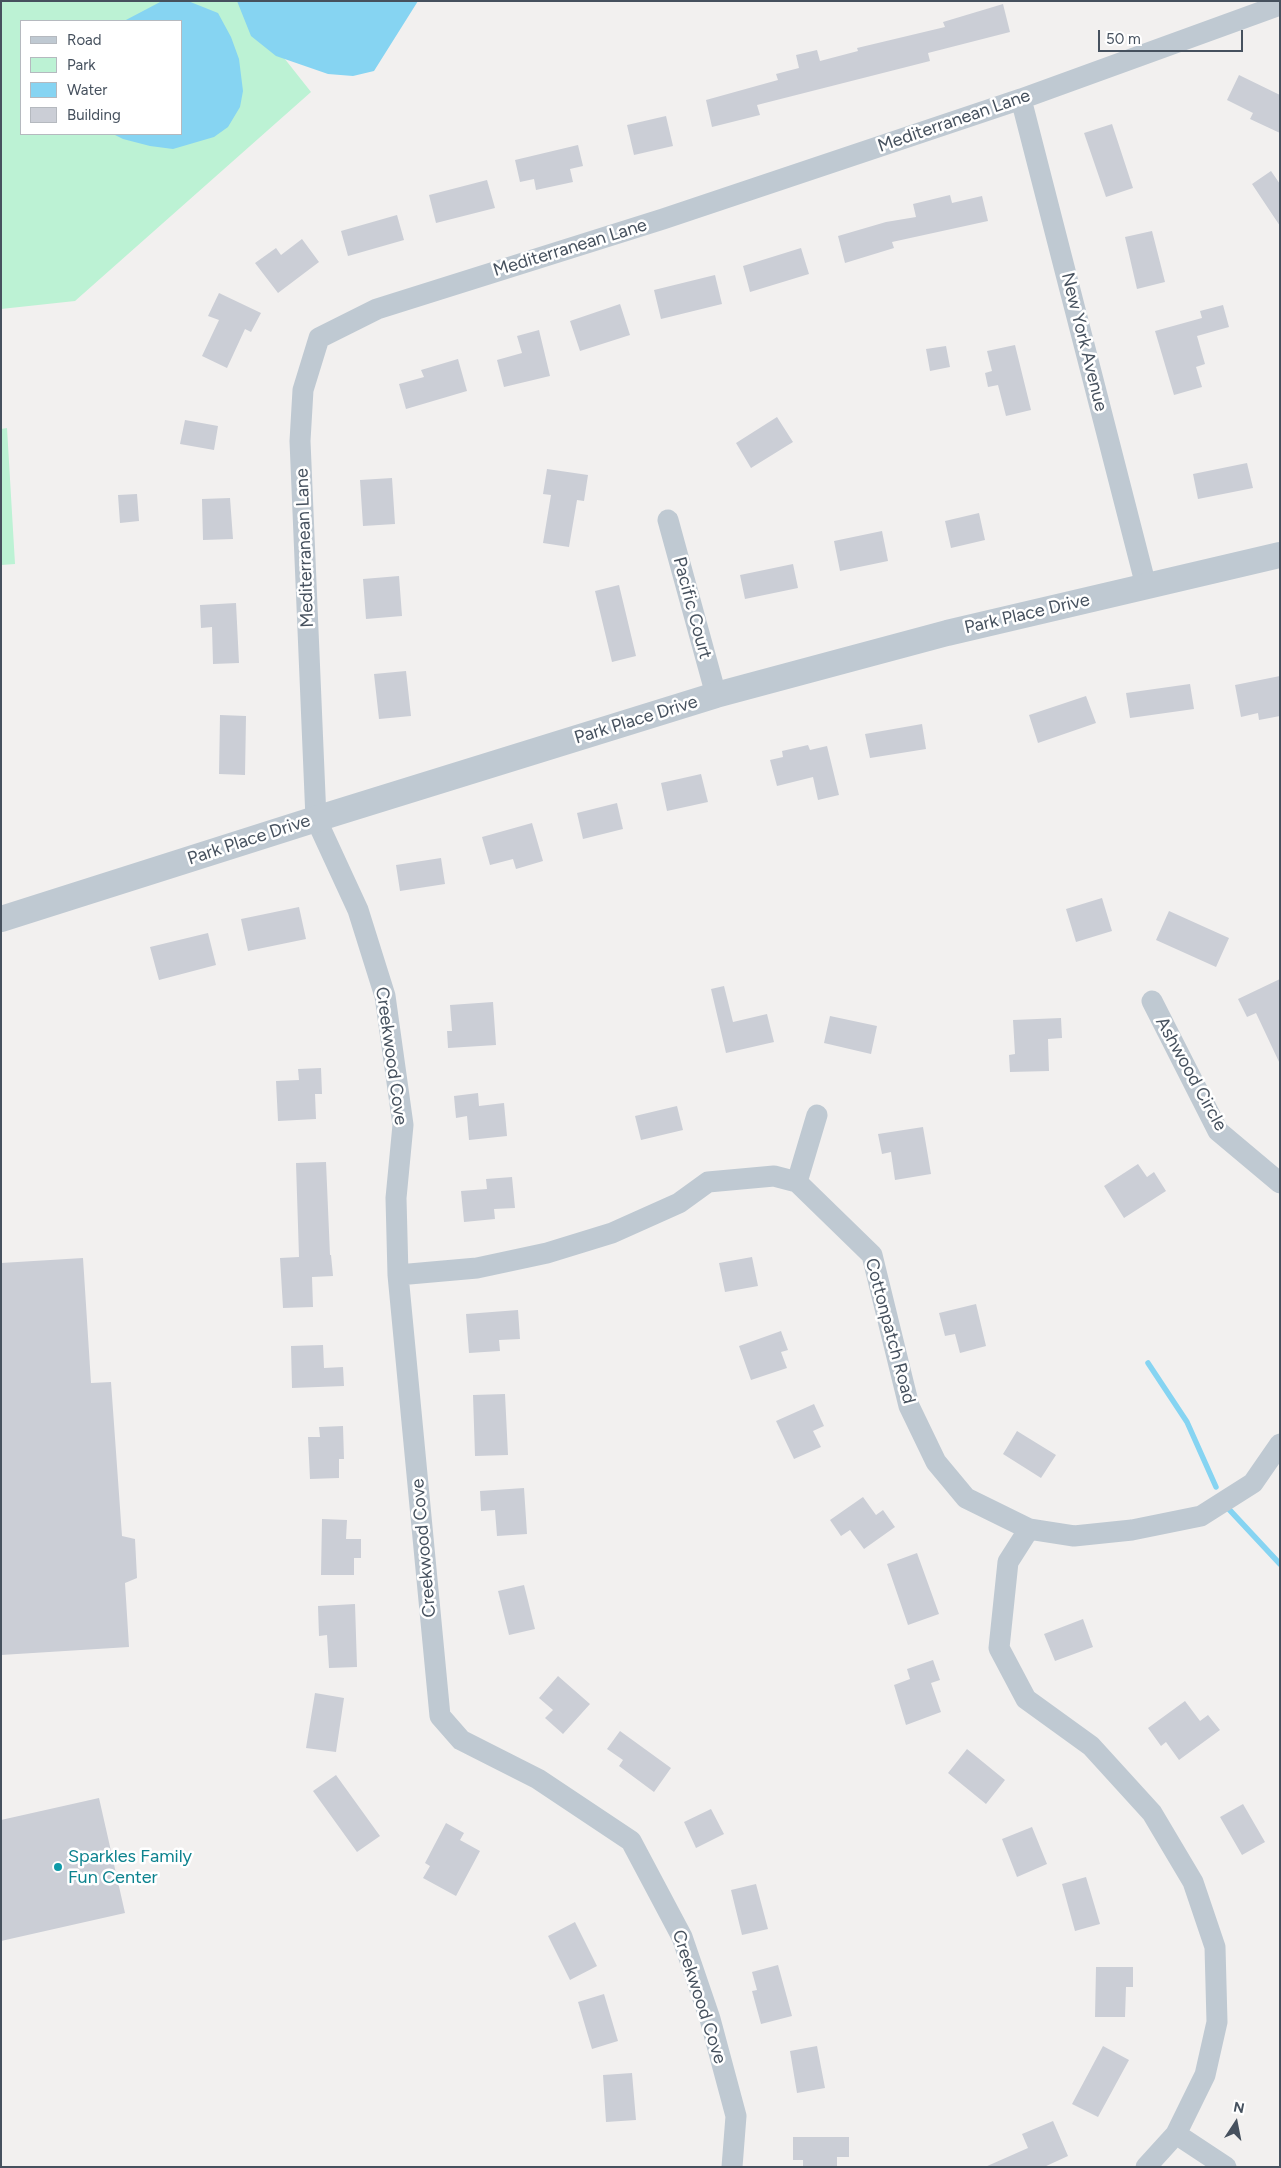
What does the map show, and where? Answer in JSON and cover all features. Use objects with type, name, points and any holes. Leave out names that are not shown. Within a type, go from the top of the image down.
[{"type":"street","name":"Mediterranean Lane","points":[[316,819],[300,440],[303,390],[319,338],[377,309],[663,219],[1021,99],[1280,6]]},
{"type":"street","name":"New York Avenue","points":[[1021,99],[1146,586]]},
{"type":"street","name":"Pacific Court","points":[[668,520],[716,695]]},
{"type":"street","name":"Park Place Drive","points":[[1,919],[716,695],[947,633],[1280,555]]},
{"type":"street","name":"Creekwood Cove","points":[[316,819],[358,910],[385,996],[403,1125],[396,1198],[398,1275],[440,1716],[462,1740],[538,1779],[631,1841],[682,1937],[710,2019],[736,2116],[732,2167]]},
{"type":"street","name":"Ashwood Circle","points":[[1152,1001],[1218,1131],[1280,1183]]},
{"type":"street","points":[[398,1275],[477,1268],[547,1253],[612,1233],[679,1202],[708,1182],[774,1176],[798,1182],[817,1115]]},
{"type":"street","name":"Cottonpatch Road","points":[[798,1182],[872,1255],[909,1406],[936,1462],[966,1498],[1029,1529],[1074,1536],[1132,1530],[1201,1516],[1253,1483],[1280,1444]]},
{"type":"street","points":[[1029,1529],[1008,1562],[999,1648],[1026,1699],[1091,1746],[1152,1813],[1193,1882],[1215,1947],[1217,2022],[1205,2075],[1176,2134],[1146,2167]]},
{"type":"street","points":[[1176,2134],[1226,2167]]},
{"type":"green space","points":[[1,1],[239,1],[311,92],[75,301],[1,309]]},
{"type":"green space","points":[[7,428],[15,564],[1,565],[1,429]]},
{"type":"water","points":[[162,1],[188,1],[218,13],[231,37],[239,59],[243,91],[240,107],[228,127],[214,137],[173,149],[150,146],[115,135],[182,135],[182,20],[126,20]]},
{"type":"water","points":[[237,1],[418,1],[374,71],[353,76],[328,74],[276,56],[251,36]]},
{"type":"building","points":[[1003,4],[1010,32],[928,53],[930,61],[757,105],[760,115],[712,127],[706,100],[778,80],[776,74],[799,68],[796,55],[817,50],[820,61],[858,51],[857,48],[945,27],[943,22]]},
{"type":"building","points":[[1239,75],[1280,95],[1280,133],[1250,119],[1253,113],[1227,100]]},
{"type":"building","points":[[666,116],[673,146],[634,155],[627,125]]},
{"type":"building","points":[[1112,124],[1133,188],[1106,197],[1084,133]]},
{"type":"building","points":[[578,145],[583,166],[570,169],[573,182],[536,190],[534,179],[520,182],[515,160]]},
{"type":"building","points":[[1271,171],[1280,184],[1280,226],[1252,184]]},
{"type":"building","points":[[487,180],[495,208],[436,223],[429,195]]},
{"type":"building","points":[[950,195],[952,203],[982,196],[988,221],[892,242],[894,248],[845,263],[838,236],[886,222],[916,217],[913,204]]},
{"type":"building","points":[[397,215],[404,240],[348,256],[341,231]]},
{"type":"building","points":[[1152,231],[1165,282],[1137,289],[1125,237]]},
{"type":"building","points":[[302,239],[319,262],[278,293],[255,263],[276,248],[281,255]]},
{"type":"building","points":[[801,248],[809,274],[750,292],[743,266]]},
{"type":"building","points":[[715,275],[722,304],[661,319],[654,290]]},
{"type":"building","points":[[219,293],[261,313],[251,332],[245,329],[227,368],[202,356],[219,320],[208,316]]},
{"type":"building","points":[[620,304],[630,335],[580,351],[570,321]]},
{"type":"building","points":[[1223,305],[1229,327],[1197,336],[1205,364],[1196,367],[1202,387],[1174,395],[1155,331],[1202,318],[1200,311]]},
{"type":"building","points":[[539,330],[550,376],[504,387],[497,360],[522,353],[517,336]]},
{"type":"building","points":[[1015,345],[1031,410],[1006,416],[998,385],[988,387],[985,373],[992,371],[987,351]]},
{"type":"building","points":[[946,346],[950,367],[930,371],[926,349]]},
{"type":"building","points":[[458,359],[467,391],[406,409],[399,384],[424,377],[421,370]]},
{"type":"building","points":[[777,417],[793,442],[751,468],[736,443]]},
{"type":"building","points":[[185,420],[218,426],[214,450],[180,444]]},
{"type":"building","points":[[1247,463],[1253,488],[1198,499],[1193,474]]},
{"type":"building","points":[[547,469],[588,475],[584,501],[577,500],[569,547],[543,543],[551,495],[543,494]]},
{"type":"building","points":[[392,478],[395,524],[363,526],[360,480]]},
{"type":"building","points":[[137,494],[139,521],[120,523],[118,495]]},
{"type":"building","points":[[230,498],[233,539],[203,540],[202,499]]},
{"type":"building","points":[[979,513],[985,540],[951,548],[945,521]]},
{"type":"building","points":[[882,531],[888,561],[840,571],[834,541]]},
{"type":"building","points":[[793,564],[798,588],[745,599],[740,575]]},
{"type":"building","points":[[399,576],[402,616],[366,619],[363,579]]},
{"type":"building","points":[[619,585],[636,656],[612,662],[595,591]]},
{"type":"building","points":[[236,603],[239,663],[213,664],[212,627],[201,628],[200,605]]},
{"type":"building","points":[[406,671],[411,716],[379,719],[374,674]]},
{"type":"building","points":[[1280,676],[1280,716],[1259,720],[1258,713],[1241,717],[1235,685]]},
{"type":"building","points":[[1190,684],[1194,709],[1130,718],[1126,693]]},
{"type":"building","points":[[1086,696],[1096,723],[1038,743],[1029,715]]},
{"type":"building","points":[[220,715],[246,716],[245,775],[219,774]]},
{"type":"building","points":[[922,724],[926,749],[870,758],[865,734]]},
{"type":"building","points":[[808,745],[810,750],[827,746],[839,795],[818,800],[813,777],[777,786],[770,760],[783,757],[782,751]]},
{"type":"building","points":[[701,774],[708,802],[667,811],[661,783]]},
{"type":"building","points":[[617,803],[623,829],[583,839],[577,813]]},
{"type":"building","points":[[532,823],[543,861],[516,869],[513,859],[490,865],[482,837]]},
{"type":"building","points":[[441,858],[445,884],[400,891],[396,865]]},
{"type":"building","points":[[1102,898],[1112,931],[1076,942],[1066,909]]},
{"type":"building","points":[[299,907],[306,939],[248,951],[241,919]]},
{"type":"building","points":[[1169,911],[1229,938],[1216,967],[1156,940]]},
{"type":"building","points":[[208,933],[216,965],[159,980],[150,947]]},
{"type":"building","points":[[1280,979],[1280,1064],[1256,1013],[1247,1017],[1238,999]]},
{"type":"building","points":[[724,986],[733,1022],[767,1014],[774,1042],[726,1053],[711,989]]},
{"type":"building","points":[[493,1002],[496,1045],[448,1048],[447,1031],[452,1031],[450,1005]]},
{"type":"building","points":[[830,1016],[877,1026],[871,1054],[824,1043]]},
{"type":"building","points":[[1061,1018],[1062,1038],[1048,1039],[1049,1071],[1010,1072],[1009,1055],[1015,1054],[1013,1020]]},
{"type":"building","points":[[321,1068],[322,1094],[315,1094],[316,1119],[278,1121],[276,1081],[299,1080],[298,1069]]},
{"type":"building","points":[[478,1093],[479,1106],[504,1103],[507,1136],[469,1140],[467,1116],[456,1118],[454,1096]]},
{"type":"building","points":[[677,1106],[683,1130],[641,1140],[635,1116]]},
{"type":"building","points":[[923,1127],[931,1174],[895,1180],[891,1152],[882,1154],[878,1134]]},
{"type":"building","points":[[326,1162],[330,1255],[333,1276],[312,1277],[313,1307],[283,1308],[280,1258],[299,1257],[296,1163]]},
{"type":"building","points":[[1138,1164],[1147,1177],[1154,1172],[1166,1191],[1124,1218],[1104,1186]]},
{"type":"building","points":[[512,1177],[515,1208],[494,1209],[495,1219],[464,1222],[461,1191],[487,1189],[486,1179]]},
{"type":"building","points":[[752,1257],[758,1286],[725,1292],[719,1263]]},
{"type":"building","points":[[83,1258],[91,1383],[111,1382],[122,1536],[135,1539],[137,1578],[125,1583],[129,1647],[1,1655],[1,1263]]},
{"type":"building","points":[[976,1304],[986,1346],[960,1353],[955,1334],[945,1336],[939,1313]]},
{"type":"building","points":[[518,1310],[520,1339],[499,1340],[500,1351],[469,1353],[466,1314]]},
{"type":"building","points":[[781,1331],[788,1350],[781,1352],[787,1368],[751,1380],[739,1346]]},
{"type":"building","points":[[323,1345],[324,1368],[343,1367],[344,1386],[292,1388],[291,1346]]},
{"type":"building","points":[[505,1394],[508,1455],[475,1456],[473,1395]]},
{"type":"building","points":[[814,1404],[824,1426],[813,1431],[821,1447],[794,1459],[776,1421]]},
{"type":"building","points":[[343,1426],[344,1459],[339,1459],[339,1478],[310,1479],[308,1437],[320,1437],[319,1427]]},
{"type":"building","points":[[1017,1431],[1056,1455],[1041,1478],[1003,1454]]},
{"type":"building","points":[[524,1488],[527,1534],[497,1536],[495,1510],[481,1511],[480,1491]]},
{"type":"building","points":[[863,1497],[876,1515],[883,1510],[895,1527],[864,1549],[850,1530],[841,1536],[830,1520]]},
{"type":"building","points":[[322,1519],[347,1520],[346,1539],[361,1539],[361,1558],[354,1558],[354,1575],[321,1575]]},
{"type":"building","points":[[917,1553],[939,1614],[908,1625],[887,1564]]},
{"type":"building","points":[[524,1585],[535,1629],[509,1635],[498,1591]]},
{"type":"building","points":[[355,1604],[357,1667],[329,1668],[327,1635],[319,1636],[318,1606]]},
{"type":"building","points":[[1083,1619],[1093,1647],[1055,1661],[1044,1634]]},
{"type":"building","points":[[933,1660],[940,1680],[931,1683],[941,1712],[906,1725],[894,1685],[910,1679],[907,1669]]},
{"type":"building","points":[[558,1676],[590,1704],[563,1734],[545,1718],[553,1710],[539,1698]]},
{"type":"building","points":[[315,1693],[344,1698],[336,1752],[306,1748]]},
{"type":"building","points":[[1185,1701],[1200,1721],[1208,1715],[1220,1730],[1179,1760],[1166,1742],[1161,1746],[1148,1728]]},
{"type":"building","points":[[620,1731],[671,1768],[654,1792],[619,1766],[623,1760],[607,1749]]},
{"type":"building","points":[[967,1749],[1005,1780],[986,1804],[948,1773]]},
{"type":"building","points":[[336,1775],[380,1836],[357,1852],[313,1791]]},
{"type":"building","name":"Sparkles Family Fun Center","points":[[99,1798],[125,1913],[1,1941],[1,1820]]},
{"type":"building","points":[[1243,1804],[1265,1842],[1242,1855],[1220,1817]]},
{"type":"building","points":[[711,1809],[724,1834],[696,1848],[684,1822]]},
{"type":"building","points":[[446,1823],[464,1833],[460,1840],[480,1851],[456,1896],[423,1878],[430,1866],[425,1863]]},
{"type":"building","points":[[1032,1827],[1047,1864],[1017,1877],[1002,1839]]},
{"type":"building","points":[[1086,1877],[1100,1924],[1075,1931],[1062,1884]]},
{"type":"building","points":[[756,1884],[768,1929],[742,1935],[731,1890]]},
{"type":"building","points":[[575,1922],[597,1966],[570,1980],[548,1936]]},
{"type":"building","points":[[778,1965],[792,2016],[761,2024],[752,1991],[757,1990],[752,1972]]},
{"type":"building","points":[[1096,1967],[1133,1967],[1133,1987],[1126,1987],[1125,2017],[1095,2017]]},
{"type":"building","points":[[604,1994],[618,2041],[592,2049],[578,2002]]},
{"type":"building","points":[[817,2046],[825,2088],[797,2093],[790,2051]]},
{"type":"building","points":[[1103,2046],[1129,2060],[1098,2117],[1072,2104]]},
{"type":"building","points":[[632,2073],[636,2120],[606,2122],[603,2075]]},
{"type":"building","points":[[1053,2121],[1068,2156],[1044,2167],[985,2167],[1028,2148],[1022,2134]]},
{"type":"building","points":[[793,2137],[849,2137],[849,2157],[837,2157],[837,2167],[803,2167],[803,2160],[793,2160]]},
{"type":"waterway","points":[[1148,1363],[1187,1422],[1216,1487]]},
{"type":"waterway","points":[[1225,1505],[1280,1564]]},
{"type":"place","name":"Sparkles Family Fun Center","points":[[58,1867]]}]
